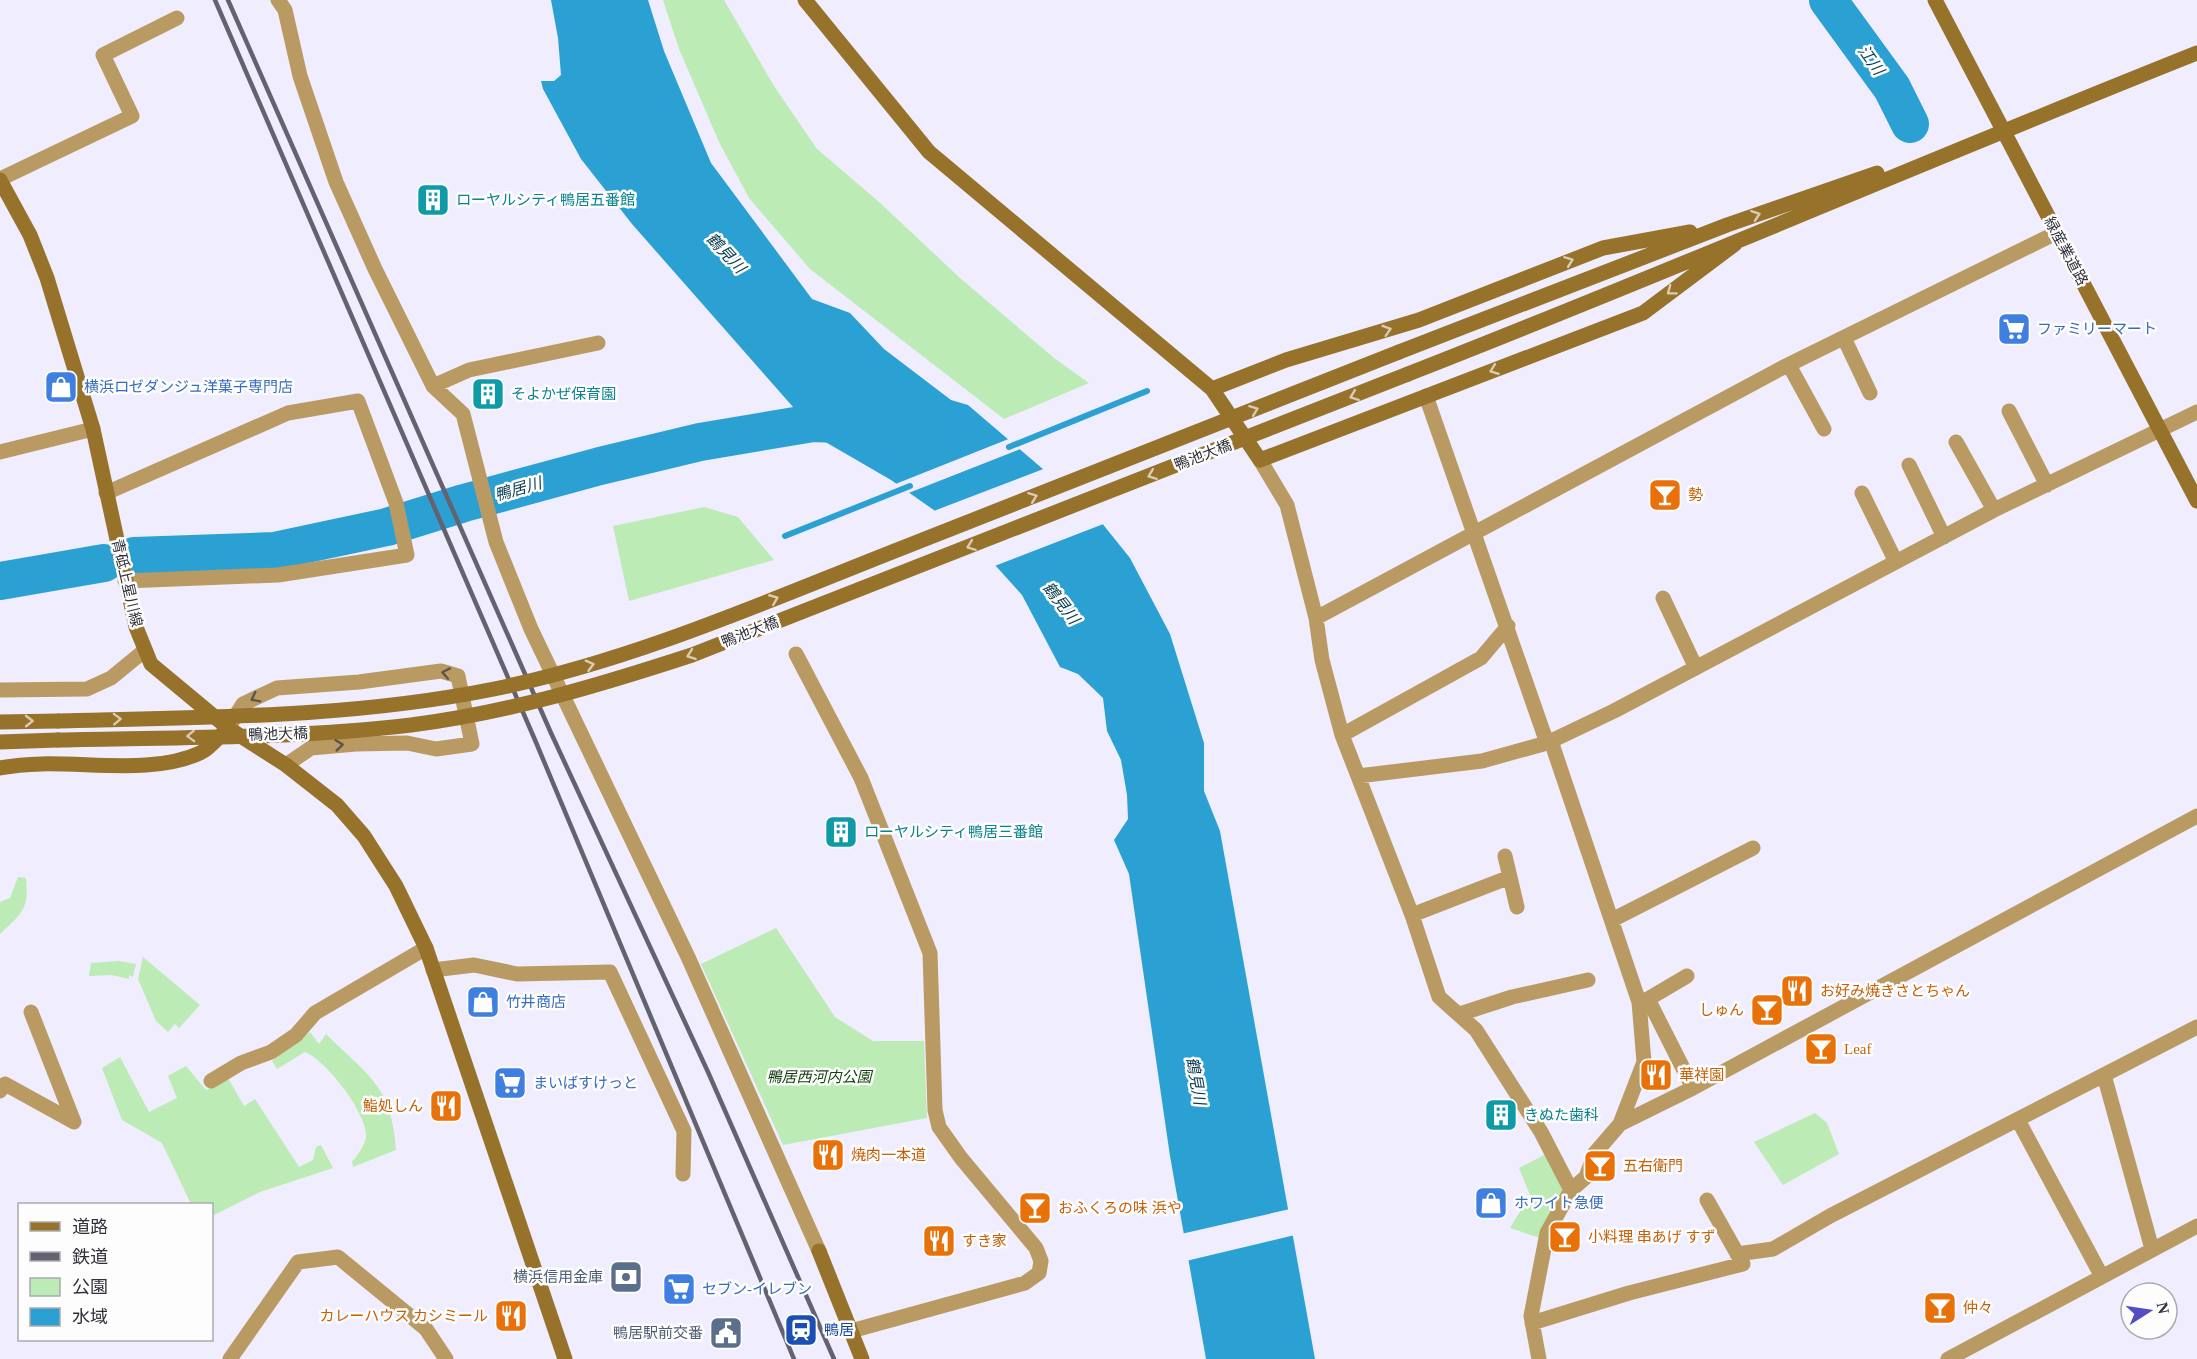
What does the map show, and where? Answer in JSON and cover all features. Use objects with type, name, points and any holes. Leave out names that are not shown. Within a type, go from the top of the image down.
[{"type":"street","points":[[278,0],[285,10],[300,76],[336,182],[375,269],[433,386],[463,414],[496,542],[531,629],[688,957],[819,1251],[862,1359]]},
{"type":"street","points":[[805,0],[929,152],[1212,389],[1260,460],[1287,505],[1316,618],[1322,660],[1342,735],[1412,915],[1439,997],[1476,1030],[1541,1132],[1571,1190]]},
{"type":"street","name":"緑産業道路","points":[[1935,0],[2197,501]]},
{"type":"street","points":[[0,180],[132,116],[103,55],[177,18]]},
{"type":"street","points":[[1260,460],[1642,313],[1735,244],[2002,130],[2197,53]]},
{"type":"street","points":[[1212,389],[1286,360],[1419,321],[1603,248],[1727,225],[2002,130]]},
{"type":"street","name":"青砥上星川線","points":[[0,180],[30,236],[48,278],[93,429],[125,581],[144,651],[151,664],[228,728],[286,765],[337,805],[364,836],[396,886],[426,948],[565,1359]]},
{"type":"street","name":"鴨池大橋","points":[[0,722],[271,715],[409,704],[493,689],[613,659],[771,600],[1727,225]]},
{"type":"street","points":[[1316,618],[1789,365],[2056,233]]},
{"type":"street","name":"鴨池大橋","points":[[0,742],[341,732],[410,725],[500,710],[596,686],[702,651],[1735,244]]},
{"type":"street","points":[[1844,338],[1870,393]]},
{"type":"street","points":[[433,386],[469,370],[598,343]]},
{"type":"street","points":[[1789,365],[1824,429]]},
{"type":"street","points":[[1426,396],[1612,920],[1644,1001],[1693,1088]]},
{"type":"street","points":[[106,493],[288,413],[358,401],[396,503],[407,555],[279,575],[125,581]]},
{"type":"street","points":[[2009,411],[2047,485]]},
{"type":"street","points":[[1358,776],[1482,761],[1549,742],[1696,668],[1994,510],[2160,432],[2197,412]]},
{"type":"street","points":[[0,452],[93,429]]},
{"type":"street","points":[[1956,442],[1994,510]]},
{"type":"street","points":[[1909,465],[1944,537]]},
{"type":"street","points":[[1862,493],[1896,562]]},
{"type":"street","points":[[1663,598],[1696,668]]},
{"type":"street","points":[[1342,735],[1481,658],[1508,626]]},
{"type":"street","points":[[0,690],[87,689],[111,678],[144,651]]},
{"type":"street","points":[[795,654],[861,778],[930,953],[935,1110],[939,1127],[961,1158],[1026,1233],[1041,1261],[1039,1273],[1026,1283],[851,1331]]},
{"type":"street","points":[[0,768],[35,765],[162,764],[202,752],[228,728],[243,704],[277,688],[359,682],[441,671],[458,676],[472,744],[436,749],[407,743],[310,748],[286,765]]},
{"type":"street","points":[[1620,1124],[1693,1088],[2197,816]]},
{"type":"street","points":[[1612,920],[1753,848]]},
{"type":"street","points":[[1505,856],[1517,907]]},
{"type":"street","points":[[1412,915],[1510,877]]},
{"type":"street","points":[[211,1081],[241,1063],[271,1052],[296,1035],[315,1013],[426,948]]},
{"type":"street","points":[[433,970],[474,965],[517,974],[610,972],[684,1131],[683,1174]]},
{"type":"street","points":[[1644,1001],[1686,976]]},
{"type":"street","points":[[1460,1014],[1512,997],[1588,980]]},
{"type":"street","points":[[1539,1359],[1531,1316],[1546,1233],[1571,1190],[1586,1177],[1594,1153],[1620,1124],[1644,1062],[1644,1001]]},
{"type":"street","points":[[2,1085],[74,1122],[31,1012]]},
{"type":"street","points":[[1737,1254],[1773,1250],[1830,1216],[2197,1027]]},
{"type":"street","points":[[2104,1075],[2152,1249]]},
{"type":"street","points":[[2018,1120],[2101,1275]]},
{"type":"street","points":[[1532,1323],[1629,1293],[1743,1264],[1707,1200]]},
{"type":"street","points":[[1948,1359],[2101,1275],[2197,1226]]},
{"type":"street","points":[[230,1359],[298,1262],[338,1257],[426,1329],[446,1359]]},
{"type":"green space","points":[[663,0],[724,0],[774,86],[817,149],[878,201],[960,278],[1054,358],[1089,383],[1004,419],[810,269],[749,198],[719,142],[679,49]]},
{"type":"green space","points":[[704,507],[738,517],[774,560],[629,601],[613,526]]},
{"type":"green space","points":[[18,877],[26,878],[25,904],[19,915],[0,934],[0,902],[10,898]]},
{"type":"green space","name":"鴨居西河内公園","points":[[776,928],[835,1017],[873,1041],[924,1041],[927,1118],[783,1145],[701,964]]},
{"type":"green space","points":[[143,957],[200,1005],[179,1028],[175,1024],[168,1032],[156,1021],[138,979]]},
{"type":"green space","points":[[119,961],[136,964],[133,977],[129,975],[129,979],[112,975],[89,976],[91,963]]},
{"type":"green space","points":[[310,1032],[319,1044],[326,1034],[375,1083],[389,1110],[394,1128],[396,1150],[353,1167],[352,1162],[366,1137],[365,1127],[353,1102],[334,1076],[324,1065],[305,1052],[277,1069],[272,1061]]},
{"type":"green space","points":[[120,1057],[149,1112],[177,1098],[168,1076],[186,1066],[206,1090],[228,1078],[244,1106],[255,1099],[299,1167],[313,1160],[316,1147],[321,1145],[333,1168],[260,1192],[213,1216],[213,1203],[191,1203],[162,1143],[122,1120],[102,1068]]},
{"type":"green space","points":[[1815,1113],[1827,1123],[1839,1154],[1783,1185],[1754,1142]]},
{"type":"green space","points":[[1546,1154],[1564,1188],[1540,1238],[1510,1228],[1530,1195],[1519,1168]]},
{"type":"water","name":"鶴見川","points":[[551,0],[648,0],[664,51],[711,163],[812,299],[850,313],[884,349],[951,400],[968,405],[1093,512],[1130,558],[1170,634],[1204,743],[1204,791],[1220,831],[1315,1359],[1206,1359],[1170,1156],[1129,874],[1114,840],[1128,819],[1127,795],[1121,760],[1107,731],[1103,698],[1078,674],[1060,667],[1022,595],[985,554],[948,520],[891,480],[822,440],[632,224],[581,159],[543,89],[541,81],[554,81],[561,75],[558,38]]},
{"type":"pier","points":[[1011,438],[1023,448],[906,494],[893,485]]},
{"type":"pier","points":[[1046,468],[1095,510],[1106,523],[992,567],[931,512]]},
{"type":"pier","points":[[1290,1209],[1295,1235],[1186,1261],[1181,1234]]},
{"type":"waterway","name":"江川","points":[[1828,0],[1892,88],[1910,124]]},
{"type":"waterway","points":[[1009,447],[1147,391]]},
{"type":"waterway","name":"鴨居川","points":[[134,556],[274,551],[387,527],[464,503],[600,466],[700,442],[813,423],[861,425]]},
{"type":"waterway","points":[[785,536],[910,486]]},
{"type":"waterway","name":"鴨居川","points":[[0,581],[104,563]]},
{"type":"railway","points":[[215,0],[535,740],[794,1359]]},
{"type":"railway","points":[[228,0],[551,733],[708,1072],[834,1359]]},
{"type":"place","name":"ローヤルシティ鴨居五番館","points":[[433,200]]},
{"type":"place","name":"ファミリーマート","points":[[2014,329]]},
{"type":"place","name":"横浜ロゼダンジュ洋菓子専門店","points":[[61,387]]},
{"type":"place","name":"そよかぜ保育園","points":[[488,394]]},
{"type":"place","name":"勢","points":[[1665,495]]},
{"type":"place","name":"ローヤルシティ鴨居三番館","points":[[841,832]]},
{"type":"place","name":"お好み焼きさとちゃん","points":[[1797,991]]},
{"type":"place","name":"竹井商店","points":[[483,1002]]},
{"type":"place","name":"しゅん","points":[[1767,1010]]},
{"type":"place","name":"Leaf","points":[[1821,1049]]},
{"type":"place","name":"華祥園","points":[[1656,1075]]},
{"type":"place","name":"まいばすけっと","points":[[510,1083]]},
{"type":"place","name":"鮨処しん","points":[[446,1106]]},
{"type":"place","name":"きぬた歯科","points":[[1501,1115]]},
{"type":"place","name":"焼肉一本道","points":[[828,1155]]},
{"type":"place","name":"五右衛門","points":[[1600,1166]]},
{"type":"place","name":"ホワイト急便","points":[[1491,1203]]},
{"type":"place","name":"おふくろの味 浜や","points":[[1035,1208]]},
{"type":"place","name":"小料理 串あげ すず","points":[[1565,1237]]},
{"type":"place","name":"すき家","points":[[939,1241]]},
{"type":"place","name":"横浜信用金庫","points":[[626,1277]]},
{"type":"place","name":"セブン-イレブン","points":[[679,1289]]},
{"type":"place","name":"仲々","points":[[1940,1308]]},
{"type":"place","name":"カレーハウス カシミール","points":[[511,1316]]},
{"type":"place","name":"鴨居","points":[[801,1330]]},
{"type":"place","name":"鴨居駅前交番","points":[[726,1333]]}]
